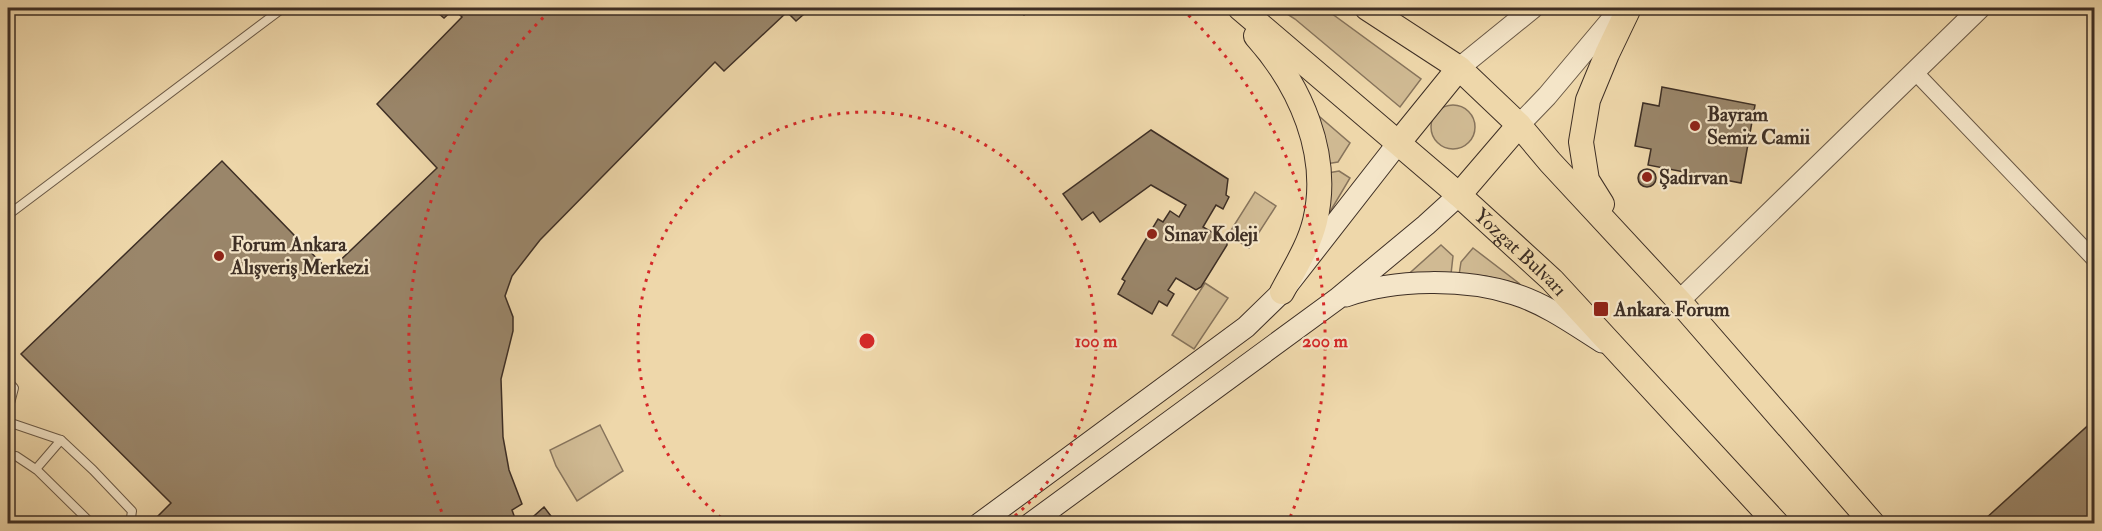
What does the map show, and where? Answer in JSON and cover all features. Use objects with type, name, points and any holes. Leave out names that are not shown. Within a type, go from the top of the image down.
[{"type":"main road","points":[[1235,8],[1288,79],[1310,127],[1319,169],[1315,222],[1305,250],[1282,292]]},
{"type":"main road","name":"Yozgat Bulvarı","points":[[1240,8],[1399,142],[1552,279],[1777,524]]},
{"type":"main road","points":[[1367,8],[1459,68],[1519,125],[1550,162],[1679,301],[1873,524]]},
{"type":"main road","points":[[1627,244],[1587,180],[1581,142],[1588,100],[1629,8]]},
{"type":"main road","points":[[979,524],[1246,327],[1282,292],[1459,68]]},
{"type":"main road","points":[[1030,524],[1337,299],[1459,195],[1519,125]]},
{"type":"main road","points":[[1337,299],[1381,286],[1443,284],[1480,286],[1514,294],[1559,315],[1621,354]]},
{"type":"street","points":[[1459,68],[1533,8]]},
{"type":"street","points":[[1519,125],[1540,104],[1621,8]]},
{"type":"street","points":[[1679,301],[1980,8]]},
{"type":"street","points":[[1915,72],[2094,259]]},
{"type":"lane","points":[[8,215],[283,8]]},
{"type":"lane","points":[[8,381],[14,388],[8,411]]},
{"type":"lane","points":[[8,422],[61,440],[132,511],[130,524]]},
{"type":"lane","points":[[36,469],[61,440]]},
{"type":"lane","points":[[8,457],[16,456],[36,469],[92,524]]},
{"type":"shaded area","points":[[1278,8],[1324,8],[1421,79],[1400,107],[1295,19]]},
{"type":"shaded area","points":[[1453,105],[1468,112],[1475,127],[1468,142],[1453,149],[1438,142],[1431,127],[1438,112]]},
{"type":"shaded area","points":[[1313,111],[1350,143],[1338,162],[1326,164]]},
{"type":"shaded area","points":[[1339,171],[1350,178],[1321,227],[1328,173]]},
{"type":"shaded area","points":[[1255,192],[1276,206],[1249,248],[1228,235]]},
{"type":"shaded area","points":[[1441,245],[1453,256],[1451,274],[1403,279]]},
{"type":"shaded area","points":[[1473,248],[1520,284],[1485,276],[1459,275],[1461,262]]},
{"type":"shaded area","points":[[1205,283],[1228,298],[1194,349],[1172,335]]},
{"type":"shaded area","points":[[600,425],[623,471],[577,501],[556,466],[550,450]]},
{"type":"building","name":"Forum Ankara Alışveriş Merkezi","points":[[432,8],[811,8],[796,21],[787,12],[724,71],[715,62],[540,240],[512,276],[505,296],[513,317],[513,331],[501,379],[503,437],[509,470],[522,504],[512,510],[517,524],[154,524],[152,522],[171,503],[21,354],[222,161],[329,271],[437,168],[377,104],[462,17],[454,9],[444,18]]},
{"type":"building","points":[[1013,8],[1029,8],[1024,15]]},
{"type":"building","name":"Bayram Semiz Camii","points":[[1662,87],[1755,105],[1741,183],[1648,165],[1651,149],[1635,146],[1643,103],[1659,106]]},
{"type":"building","points":[[1151,130],[1228,179],[1226,195],[1229,197],[1223,209],[1216,205],[1203,227],[1227,241],[1227,245],[1201,287],[1196,290],[1176,278],[1168,290],[1174,294],[1167,306],[1159,301],[1152,314],[1118,294],[1125,281],[1122,279],[1158,219],[1163,222],[1170,211],[1179,217],[1186,205],[1151,185],[1100,222],[1093,212],[1082,220],[1063,194]]},
{"type":"building","name":"Şadırvan","points":[[1647,169],[1655,174],[1656,178],[1651,186],[1647,187],[1639,182],[1638,178],[1643,170]]},
{"type":"building","points":[[2094,420],[2094,524],[1987,524],[1984,520]]},
{"type":"building","points":[[544,507],[557,524],[525,524]]},
{"type":"place","name":"Bayram Semiz Camii","points":[[1695,126]]},
{"type":"place","name":"Şadırvan","points":[[1647,177]]},
{"type":"place","name":"Sınav Koleji","points":[[1152,234]]},
{"type":"place","name":"Forum Ankara Alışveriş Merkezi","points":[[219,256]]},
{"type":"place","name":"Ankara Forum","points":[[1601,309]]}]
